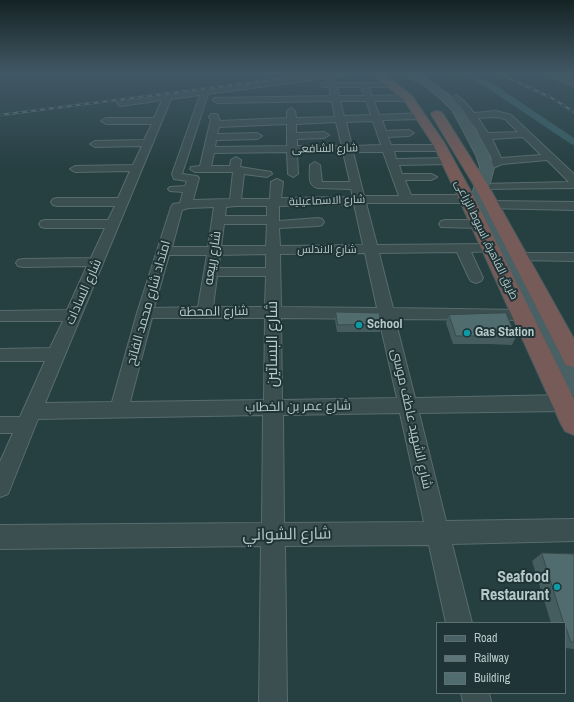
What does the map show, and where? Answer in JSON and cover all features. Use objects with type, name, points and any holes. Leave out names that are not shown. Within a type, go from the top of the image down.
[{"type":"highway","name":"طريق القاهرة, اسيوط الزراعى","points":[[414,106],[446,149],[482,187],[574,359]]},
{"type":"highway","name":"طريق القاهرة, اسيوط الزراعى","points":[[431,106],[446,149],[468,200],[522,315],[569,394],[574,424]]},
{"type":"main road","points":[[455,106],[492,164]]},
{"type":"main road","name":"طريق القاهرة, اسيوط الزراعى","points":[[492,164],[482,187],[480,195],[481,200],[546,331],[569,394]]},
{"type":"street","name":"شارع السادات","points":[[0,487],[56,354],[74,316],[164,106]]},
{"type":"street","points":[[186,204],[193,178],[177,176],[200,106]]},
{"type":"street","points":[[205,169],[215,121],[213,117],[216,106]]},
{"type":"street","points":[[254,106],[257,136],[256,150]]},
{"type":"street","points":[[293,174],[292,121],[294,106]]},
{"type":"street","name":"شارع الشهيد عاطف موسى","points":[[337,106],[459,622]]},
{"type":"street","points":[[372,106],[406,199]]},
{"type":"street","points":[[464,106],[485,136],[492,164],[551,157]]},
{"type":"street","points":[[471,116],[496,114],[505,116],[551,157],[574,180]]},
{"type":"street","points":[[196,118],[215,121],[255,122],[422,116]]},
{"type":"street","points":[[106,121],[158,121]]},
{"type":"street","points":[[382,134],[410,133]]},
{"type":"street","points":[[485,136],[526,134]]},
{"type":"street","points":[[292,136],[324,135]]},
{"type":"street","points":[[212,137],[257,136]]},
{"type":"street","points":[[95,144],[148,144]]},
{"type":"street","points":[[393,162],[446,149]]},
{"type":"street","name":"شارع الشافعى","points":[[209,150],[446,149]]},
{"type":"street","name":"شارع ربيعه","points":[[205,312],[219,220],[228,203],[239,173],[235,166],[238,150]]},
{"type":"street","points":[[315,165],[316,183],[318,185],[357,193]]},
{"type":"street","points":[[75,169],[137,168]]},
{"type":"street","points":[[179,169],[250,170],[267,174]]},
{"type":"street","points":[[398,177],[431,177]]},
{"type":"street","name":"شارع البساتين","points":[[273,702],[273,250],[274,212],[277,182]]},
{"type":"street","points":[[482,187],[574,185]]},
{"type":"street","points":[[174,189],[190,189]]},
{"type":"street","name":"شارع الاسماعيلية","points":[[186,204],[228,203],[274,212],[357,193],[406,199],[468,200]]},
{"type":"street","points":[[57,202],[123,202]]},
{"type":"street","name":"امتداد شارع محمد الفاتح","points":[[120,409],[177,207],[184,206],[186,204]]},
{"type":"street","points":[[493,209],[574,206]]},
{"type":"street","points":[[493,209],[574,214]]},
{"type":"street","points":[[219,220],[274,212],[318,222]]},
{"type":"street","points":[[44,224],[113,224]]},
{"type":"street","points":[[446,224],[479,224]]},
{"type":"street","points":[[462,248],[476,278]]},
{"type":"street","name":"شارع الاندلس","points":[[164,251],[490,248]]},
{"type":"street","points":[[520,258],[574,257]]},
{"type":"street","points":[[23,263],[97,262]]},
{"type":"street","points":[[211,272],[273,272]]},
{"type":"street","name":"شارع المحطة","points":[[146,313],[274,311],[522,315]]},
{"type":"street","points":[[0,316],[74,316]]},
{"type":"street","points":[[0,355],[56,354]]},
{"type":"street","name":"شارع عمر بن الخطاب","points":[[0,425],[30,418],[120,409],[408,405],[569,394]]},
{"type":"street","name":"شارع الشواني","points":[[0,537],[438,533],[574,530]]},
{"type":"building","points":[[336,312],[379,313],[382,324],[338,325]]},
{"type":"building","points":[[506,313],[516,337],[456,336],[449,315]]},
{"type":"building","points":[[542,553],[574,554],[574,642],[571,642],[566,628],[566,622],[564,622]]},
{"type":"waterway","points":[[520,106],[574,142]]},
{"type":"railway","points":[[0,115],[72,106]]},
{"type":"railway","points":[[564,106],[574,112]]},
{"type":"place","name":"School","points":[[359,325]]},
{"type":"place","name":"Gas Station","points":[[467,333]]},
{"type":"place","name":"Seafood Restaurant","points":[[557,587]]}]
